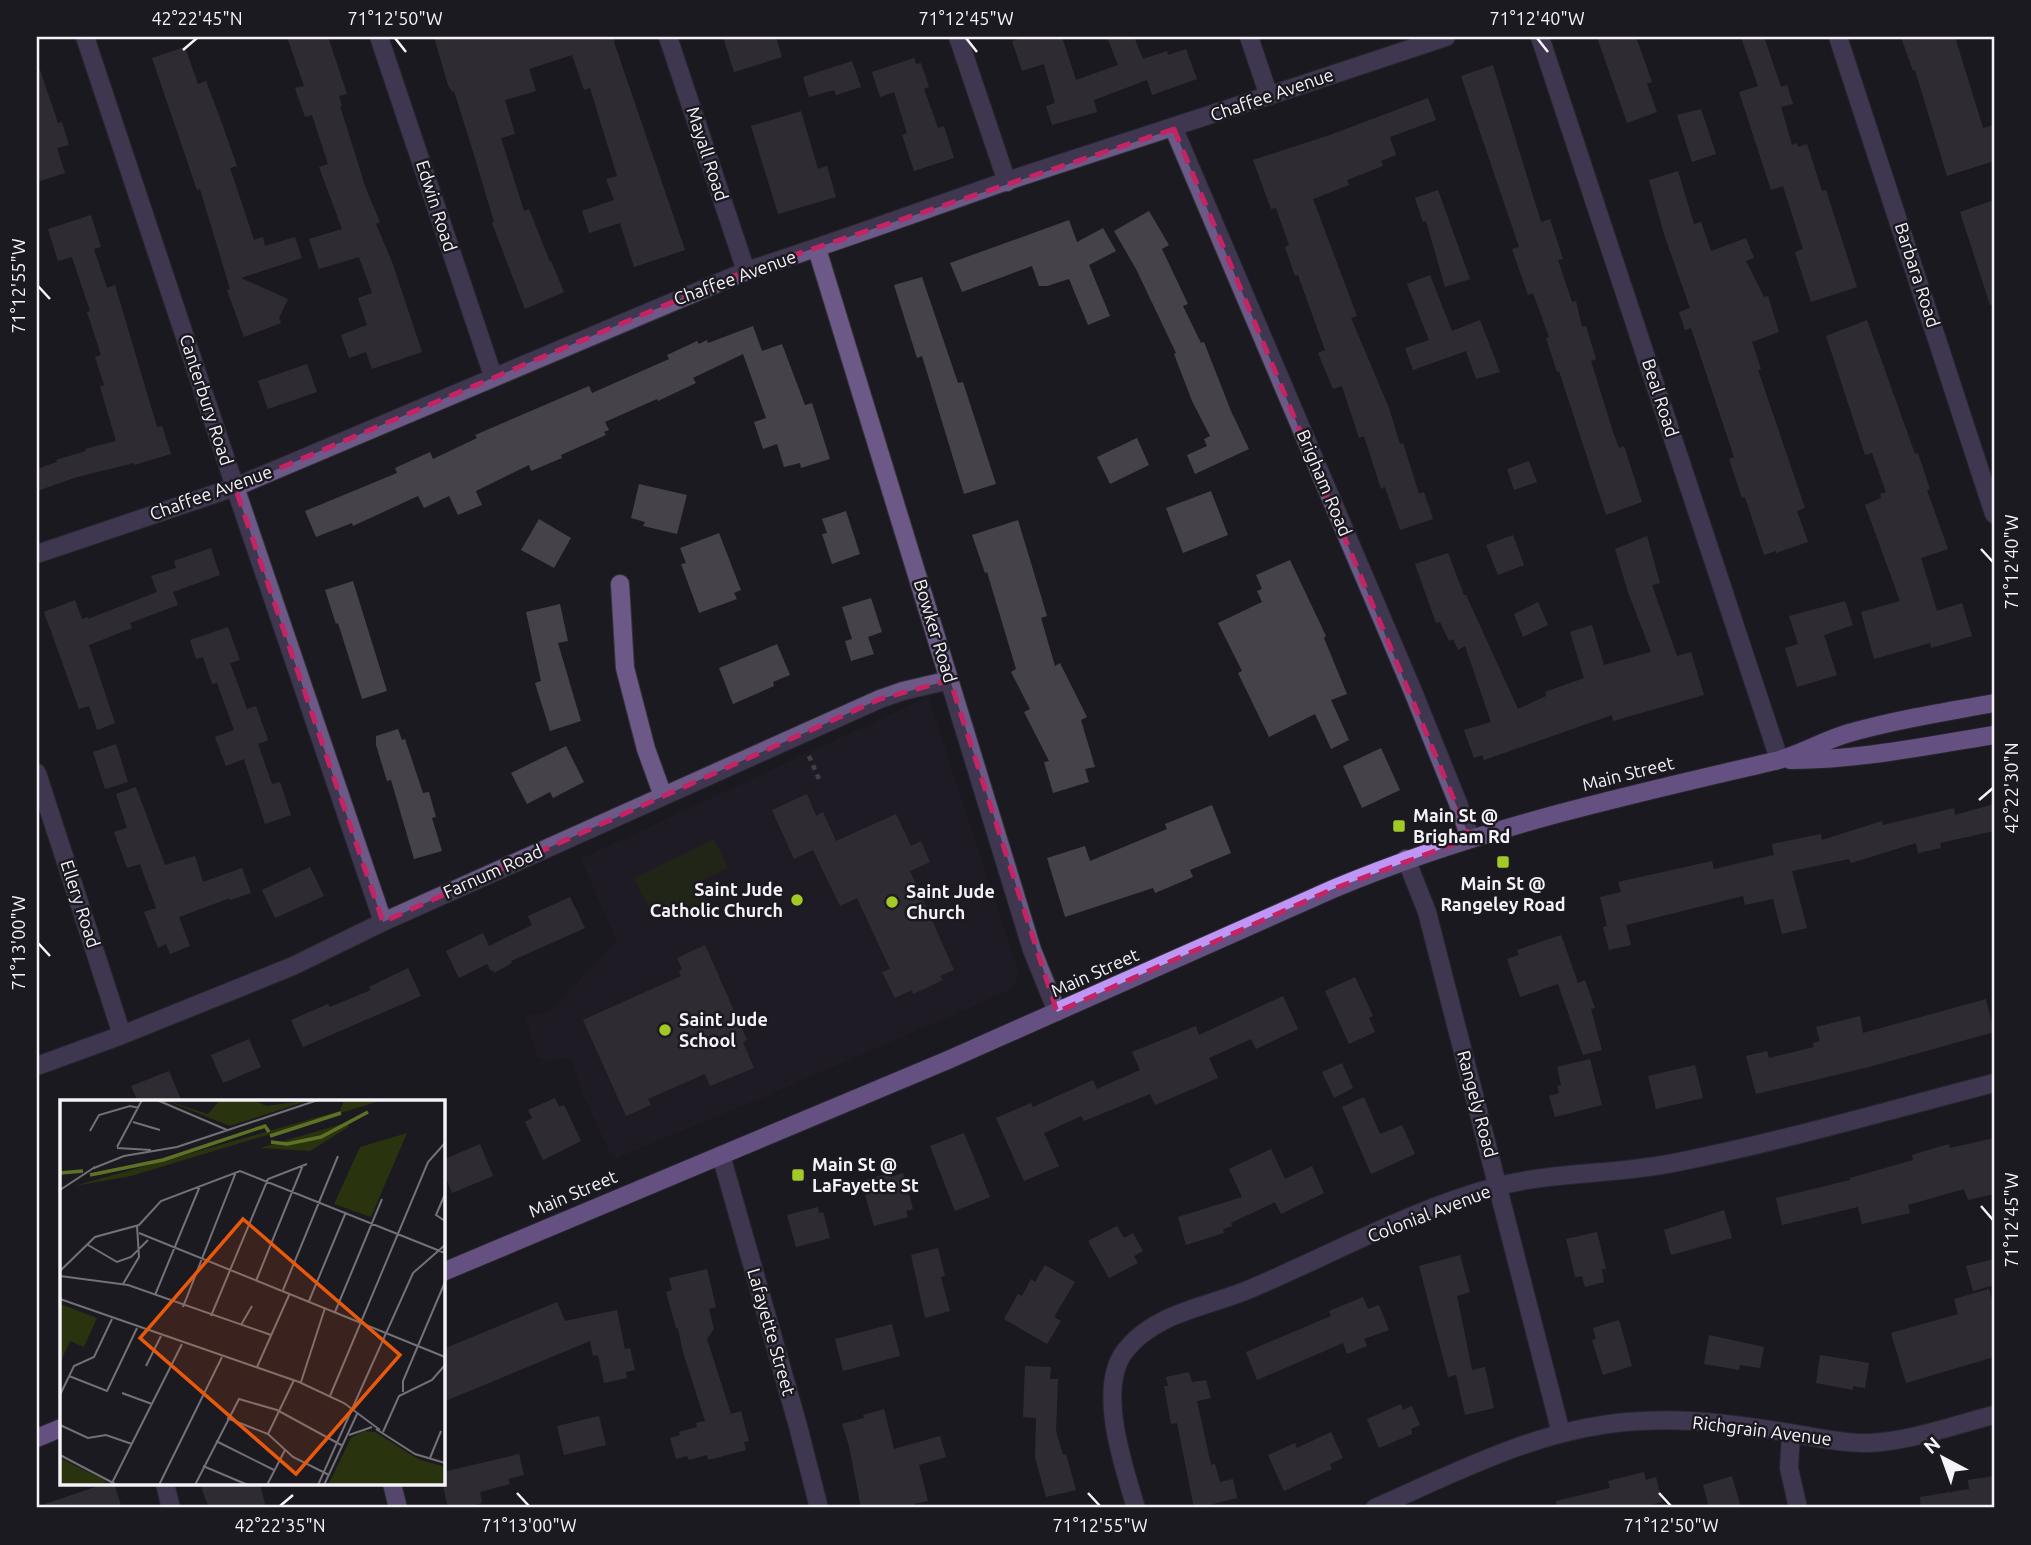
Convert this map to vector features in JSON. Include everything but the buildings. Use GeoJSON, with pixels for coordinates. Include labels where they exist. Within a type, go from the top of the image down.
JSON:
{"type":"FeatureCollection","features":[{"type":"Feature","properties":{"kind":"main road","name":"Main Street"},"geometry":{"type":"LineString","coordinates":[[444,1272],[1057,1012],[1406,859],[1559,813],[1779,760],[1823,741],[1868,728],[1994,703]]}},
{"type":"Feature","properties":{"kind":"main road","name":"Main Street"},"geometry":{"type":"LineString","coordinates":[[1779,760],[1825,759],[1896,751],[1994,735]]}},
{"type":"Feature","properties":{"kind":"main road"},"geometry":{"type":"LineString","coordinates":[[37,1438],[60,1428]]}},
{"type":"Feature","properties":{"kind":"street","name":"Canterbury Road"},"geometry":{"type":"LineString","coordinates":[[85,37],[383,922]]}},
{"type":"Feature","properties":{"kind":"street","name":"Edwin Road"},"geometry":{"type":"LineString","coordinates":[[379,37],[492,376]]}},
{"type":"Feature","properties":{"kind":"street","name":"Mayall Road"},"geometry":{"type":"LineString","coordinates":[[668,37],[746,271]]}},
{"type":"Feature","properties":{"kind":"street"},"geometry":{"type":"LineString","coordinates":[[958,37],[1006,182]]}},
{"type":"Feature","properties":{"kind":"street"},"geometry":{"type":"LineString","coordinates":[[1249,37],[1269,96]]}},
{"type":"Feature","properties":{"kind":"street","name":"Chaffee Avenue"},"geometry":{"type":"LineString","coordinates":[[37,554],[235,487],[435,403],[492,376],[746,271],[1447,37]]}},
{"type":"Feature","properties":{"kind":"street","name":"Beal Road"},"geometry":{"type":"LineString","coordinates":[[1540,37],[1779,760]]}},
{"type":"Feature","properties":{"kind":"street","name":"Barbara Road"},"geometry":{"type":"LineString","coordinates":[[1838,37],[1994,514]]}},
{"type":"Feature","properties":{"kind":"street","name":"Brigham Road"},"geometry":{"type":"LineString","coordinates":[[1174,128],[1412,689],[1470,838]]}},
{"type":"Feature","properties":{"kind":"street","name":"Bowker Road"},"geometry":{"type":"LineString","coordinates":[[817,249],[1032,950],[1057,1012]]}},
{"type":"Feature","properties":{"kind":"street"},"geometry":{"type":"LineString","coordinates":[[620,584],[625,668],[646,749],[663,796]]}},
{"type":"Feature","properties":{"kind":"street","name":"Farnum Road"},"geometry":{"type":"LineString","coordinates":[[37,1066],[122,1035],[293,965],[880,699],[950,680]]}},
{"type":"Feature","properties":{"kind":"street","name":"Ellery Road"},"geometry":{"type":"LineString","coordinates":[[37,773],[122,1035]]}},
{"type":"Feature","properties":{"kind":"street","name":"Rangely Road"},"geometry":{"type":"LineString","coordinates":[[1406,859],[1427,912],[1561,1433]]}},
{"type":"Feature","properties":{"kind":"street","name":"Colonial Avenue"},"geometry":{"type":"LineString","coordinates":[[1136,1508],[1114,1427],[1112,1384],[1124,1352],[1144,1333],[1171,1316],[1238,1294],[1422,1212],[1498,1186],[1684,1161],[1994,1083]]}},
{"type":"Feature","properties":{"kind":"street","name":"Lafayette Street"},"geometry":{"type":"LineString","coordinates":[[721,1156],[819,1508]]}},
{"type":"Feature","properties":{"kind":"street","name":"Richgrain Avenue"},"geometry":{"type":"LineString","coordinates":[[1375,1508],[1494,1455],[1561,1433],[1626,1422],[1718,1422],[1868,1443],[1918,1435],[1994,1415]]}},
{"type":"Feature","properties":{"kind":"street"},"geometry":{"type":"LineString","coordinates":[[1791,1433],[1789,1468],[1798,1508]]}},
{"type":"Feature","properties":{"kind":"street"},"geometry":{"type":"LineString","coordinates":[[166,1486],[171,1508]]}},
{"type":"Feature","properties":{"kind":"street"},"geometry":{"type":"LineString","coordinates":[[392,1486],[398,1508]]}},
{"type":"Feature","properties":{"kind":"path"},"geometry":{"type":"LineString","coordinates":[[809,756],[819,779]]}},
{"type":"Feature","properties":{"kind":"highlighted area"},"geometry":{"type":"Polygon","coordinates":[[[1174,129],[1470,838],[1333,889],[1057,1012],[950,680],[880,699],[383,922],[235,487],[746,271],[1174,129]]]}},
{"type":"Feature","properties":{"kind":"shaded area","name":"Saint Jude Catholic Church"},"geometry":{"type":"Polygon","coordinates":[[[928,697],[1018,972],[1015,983],[1007,991],[613,1159],[584,1096],[571,1058],[548,1061],[537,1057],[526,1016],[549,1012],[617,941],[581,859],[928,697]]]}},
{"type":"Feature","properties":{"kind":"green space"},"geometry":{"type":"Polygon","coordinates":[[[714,839],[728,868],[697,883],[708,906],[681,919],[673,904],[652,913],[634,878],[714,839]]]}},
{"type":"Feature","properties":{"kind":"place","name":"Main St @ Brigham Rd"},"geometry":{"type":"Point","coordinates":[1399,826]}},
{"type":"Feature","properties":{"kind":"place","name":"Main St @ Rangeley Road"},"geometry":{"type":"Point","coordinates":[1503,862]}},
{"type":"Feature","properties":{"kind":"place","name":"Saint Jude Catholic Church"},"geometry":{"type":"Point","coordinates":[797,900]}},
{"type":"Feature","properties":{"kind":"place","name":"Saint Jude Church"},"geometry":{"type":"Point","coordinates":[892,902]}},
{"type":"Feature","properties":{"kind":"place","name":"Saint Jude School"},"geometry":{"type":"Point","coordinates":[665,1030]}},
{"type":"Feature","properties":{"kind":"place","name":"Main St @ LaFayette St"},"geometry":{"type":"Point","coordinates":[798,1175]}}]}
